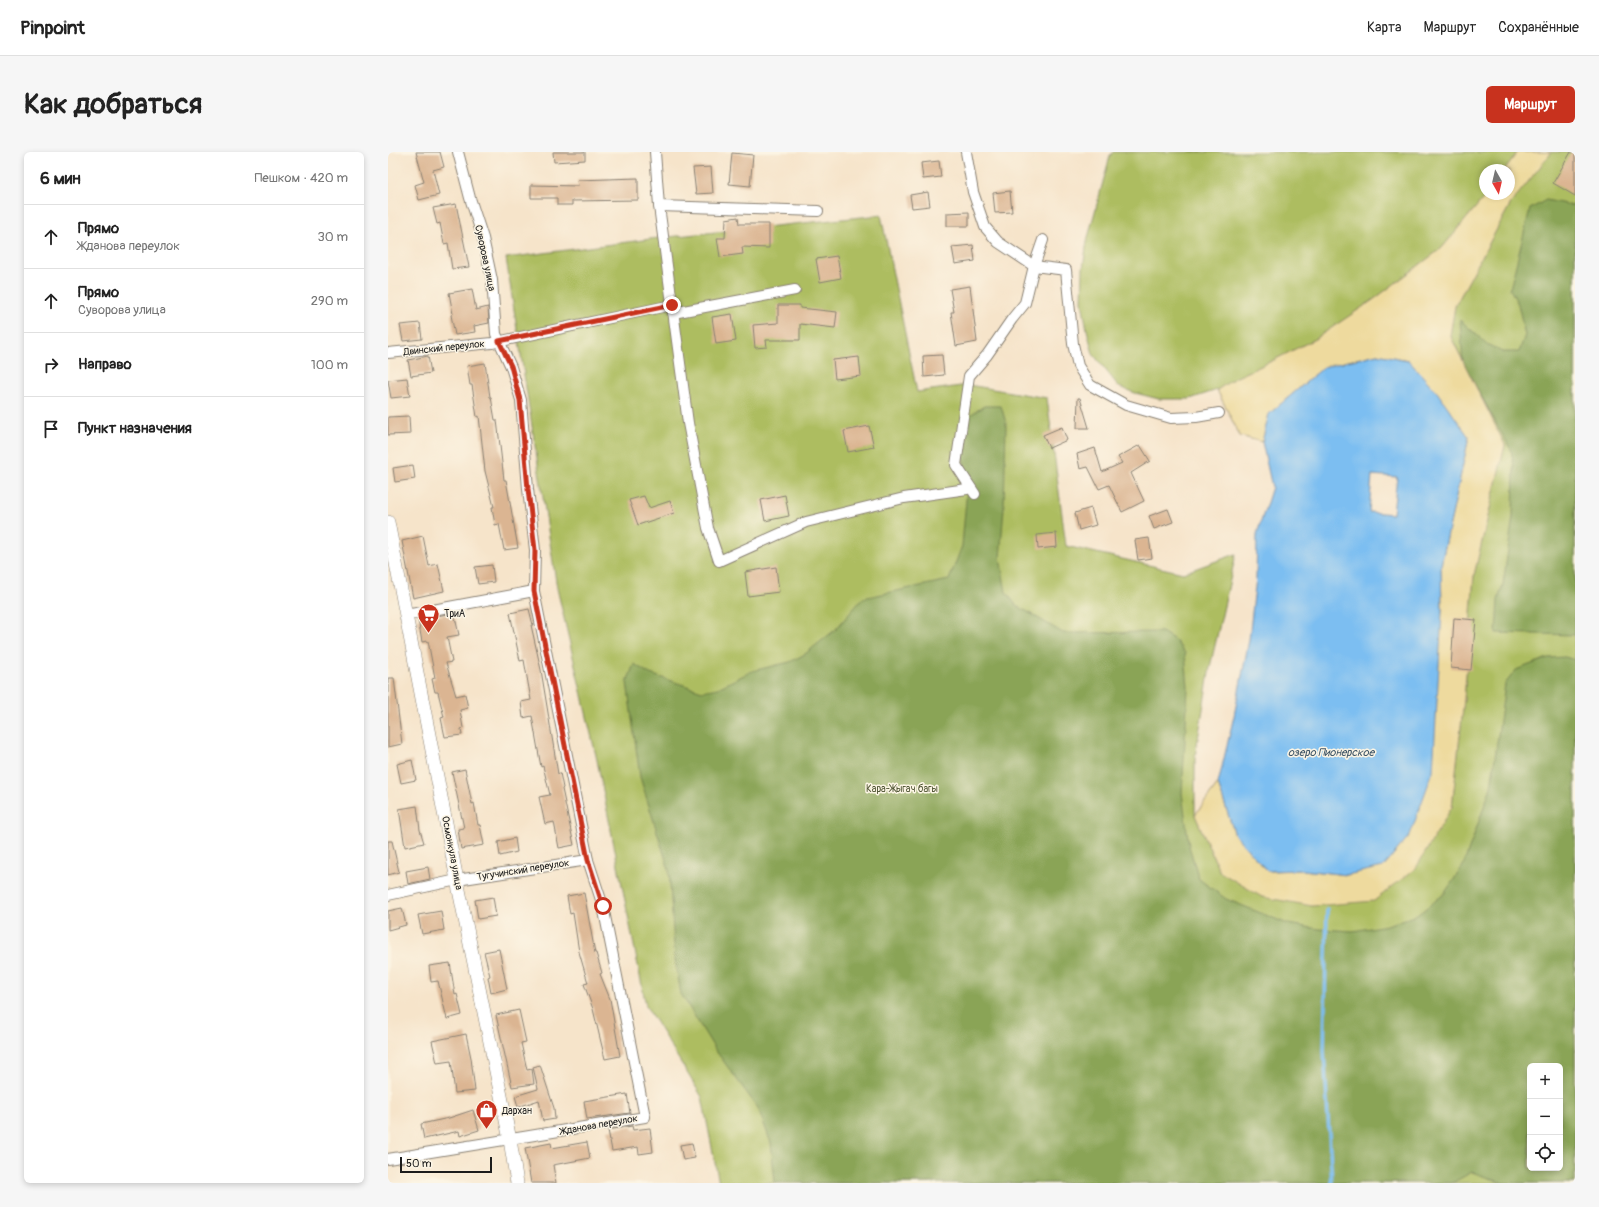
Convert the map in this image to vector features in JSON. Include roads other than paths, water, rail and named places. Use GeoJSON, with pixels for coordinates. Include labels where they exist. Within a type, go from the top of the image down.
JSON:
{"type":"FeatureCollection","features":[{"type":"Feature","properties":{"kind":"street","name":"Суворова улица"},"geometry":{"type":"LineString","coordinates":[[458,152],[470,198],[483,238],[492,280],[496,334],[511,366],[520,400],[535,550],[534,591],[588,860]]}},
{"type":"Feature","properties":{"kind":"street"},"geometry":{"type":"LineString","coordinates":[[655,152],[659,206],[688,424],[708,528],[719,561],[806,522],[904,498],[971,491],[956,465],[969,376],[1025,303],[1034,266],[1043,240]]}},
{"type":"Feature","properties":{"kind":"street"},"geometry":{"type":"LineString","coordinates":[[966,152],[973,192],[985,227],[998,242],[1034,266],[1066,270],[1073,344],[1078,366],[1090,385],[1126,405],[1171,418],[1196,417],[1219,412]]}},
{"type":"Feature","properties":{"kind":"street"},"geometry":{"type":"LineString","coordinates":[[659,206],[818,211]]}},
{"type":"Feature","properties":{"kind":"street","name":"Двинский переулок"},"geometry":{"type":"LineString","coordinates":[[388,353],[499,341],[673,309],[795,290]]}},
{"type":"Feature","properties":{"kind":"street","name":"Осмонкула улица"},"geometry":{"type":"LineString","coordinates":[[388,522],[457,880],[510,1140],[517,1183]]}},
{"type":"Feature","properties":{"kind":"street"},"geometry":{"type":"LineString","coordinates":[[406,615],[534,591]]}},
{"type":"Feature","properties":{"kind":"street","name":"Тугучинский переулок"},"geometry":{"type":"LineString","coordinates":[[388,894],[457,880],[588,860]]}},
{"type":"Feature","properties":{"kind":"street","name":"Жданова переулок"},"geometry":{"type":"LineString","coordinates":[[388,1159],[645,1117],[603,906],[588,860]]}},
{"type":"Feature","properties":{"kind":"water","name":"озеро Пионерское"},"geometry":{"type":"Polygon","coordinates":[[[1377,354],[1408,360],[1437,392],[1469,437],[1441,565],[1442,612],[1433,771],[1410,835],[1383,867],[1347,875],[1303,870],[1267,871],[1235,835],[1218,784],[1234,716],[1249,640],[1256,578],[1257,534],[1272,487],[1262,442],[1269,414],[1324,367],[1377,354]],[[1372,475],[1369,512],[1393,514],[1397,477],[1372,475]]]}},
{"type":"Feature","properties":{"kind":"waterway"},"geometry":{"type":"LineString","coordinates":[[1327,909],[1324,1051],[1332,1183]]}},
{"type":"Feature","properties":{"kind":"place","name":"ТриА"},"geometry":{"type":"Point","coordinates":[429,634]}},
{"type":"Feature","properties":{"kind":"place","name":"Дархан"},"geometry":{"type":"Point","coordinates":[486,1130]}},
{"type":"Feature","properties":{"kind":"park label","name":"Кара-Жыгач багы"},"geometry":{"type":"Point","coordinates":[902,789]}}]}
